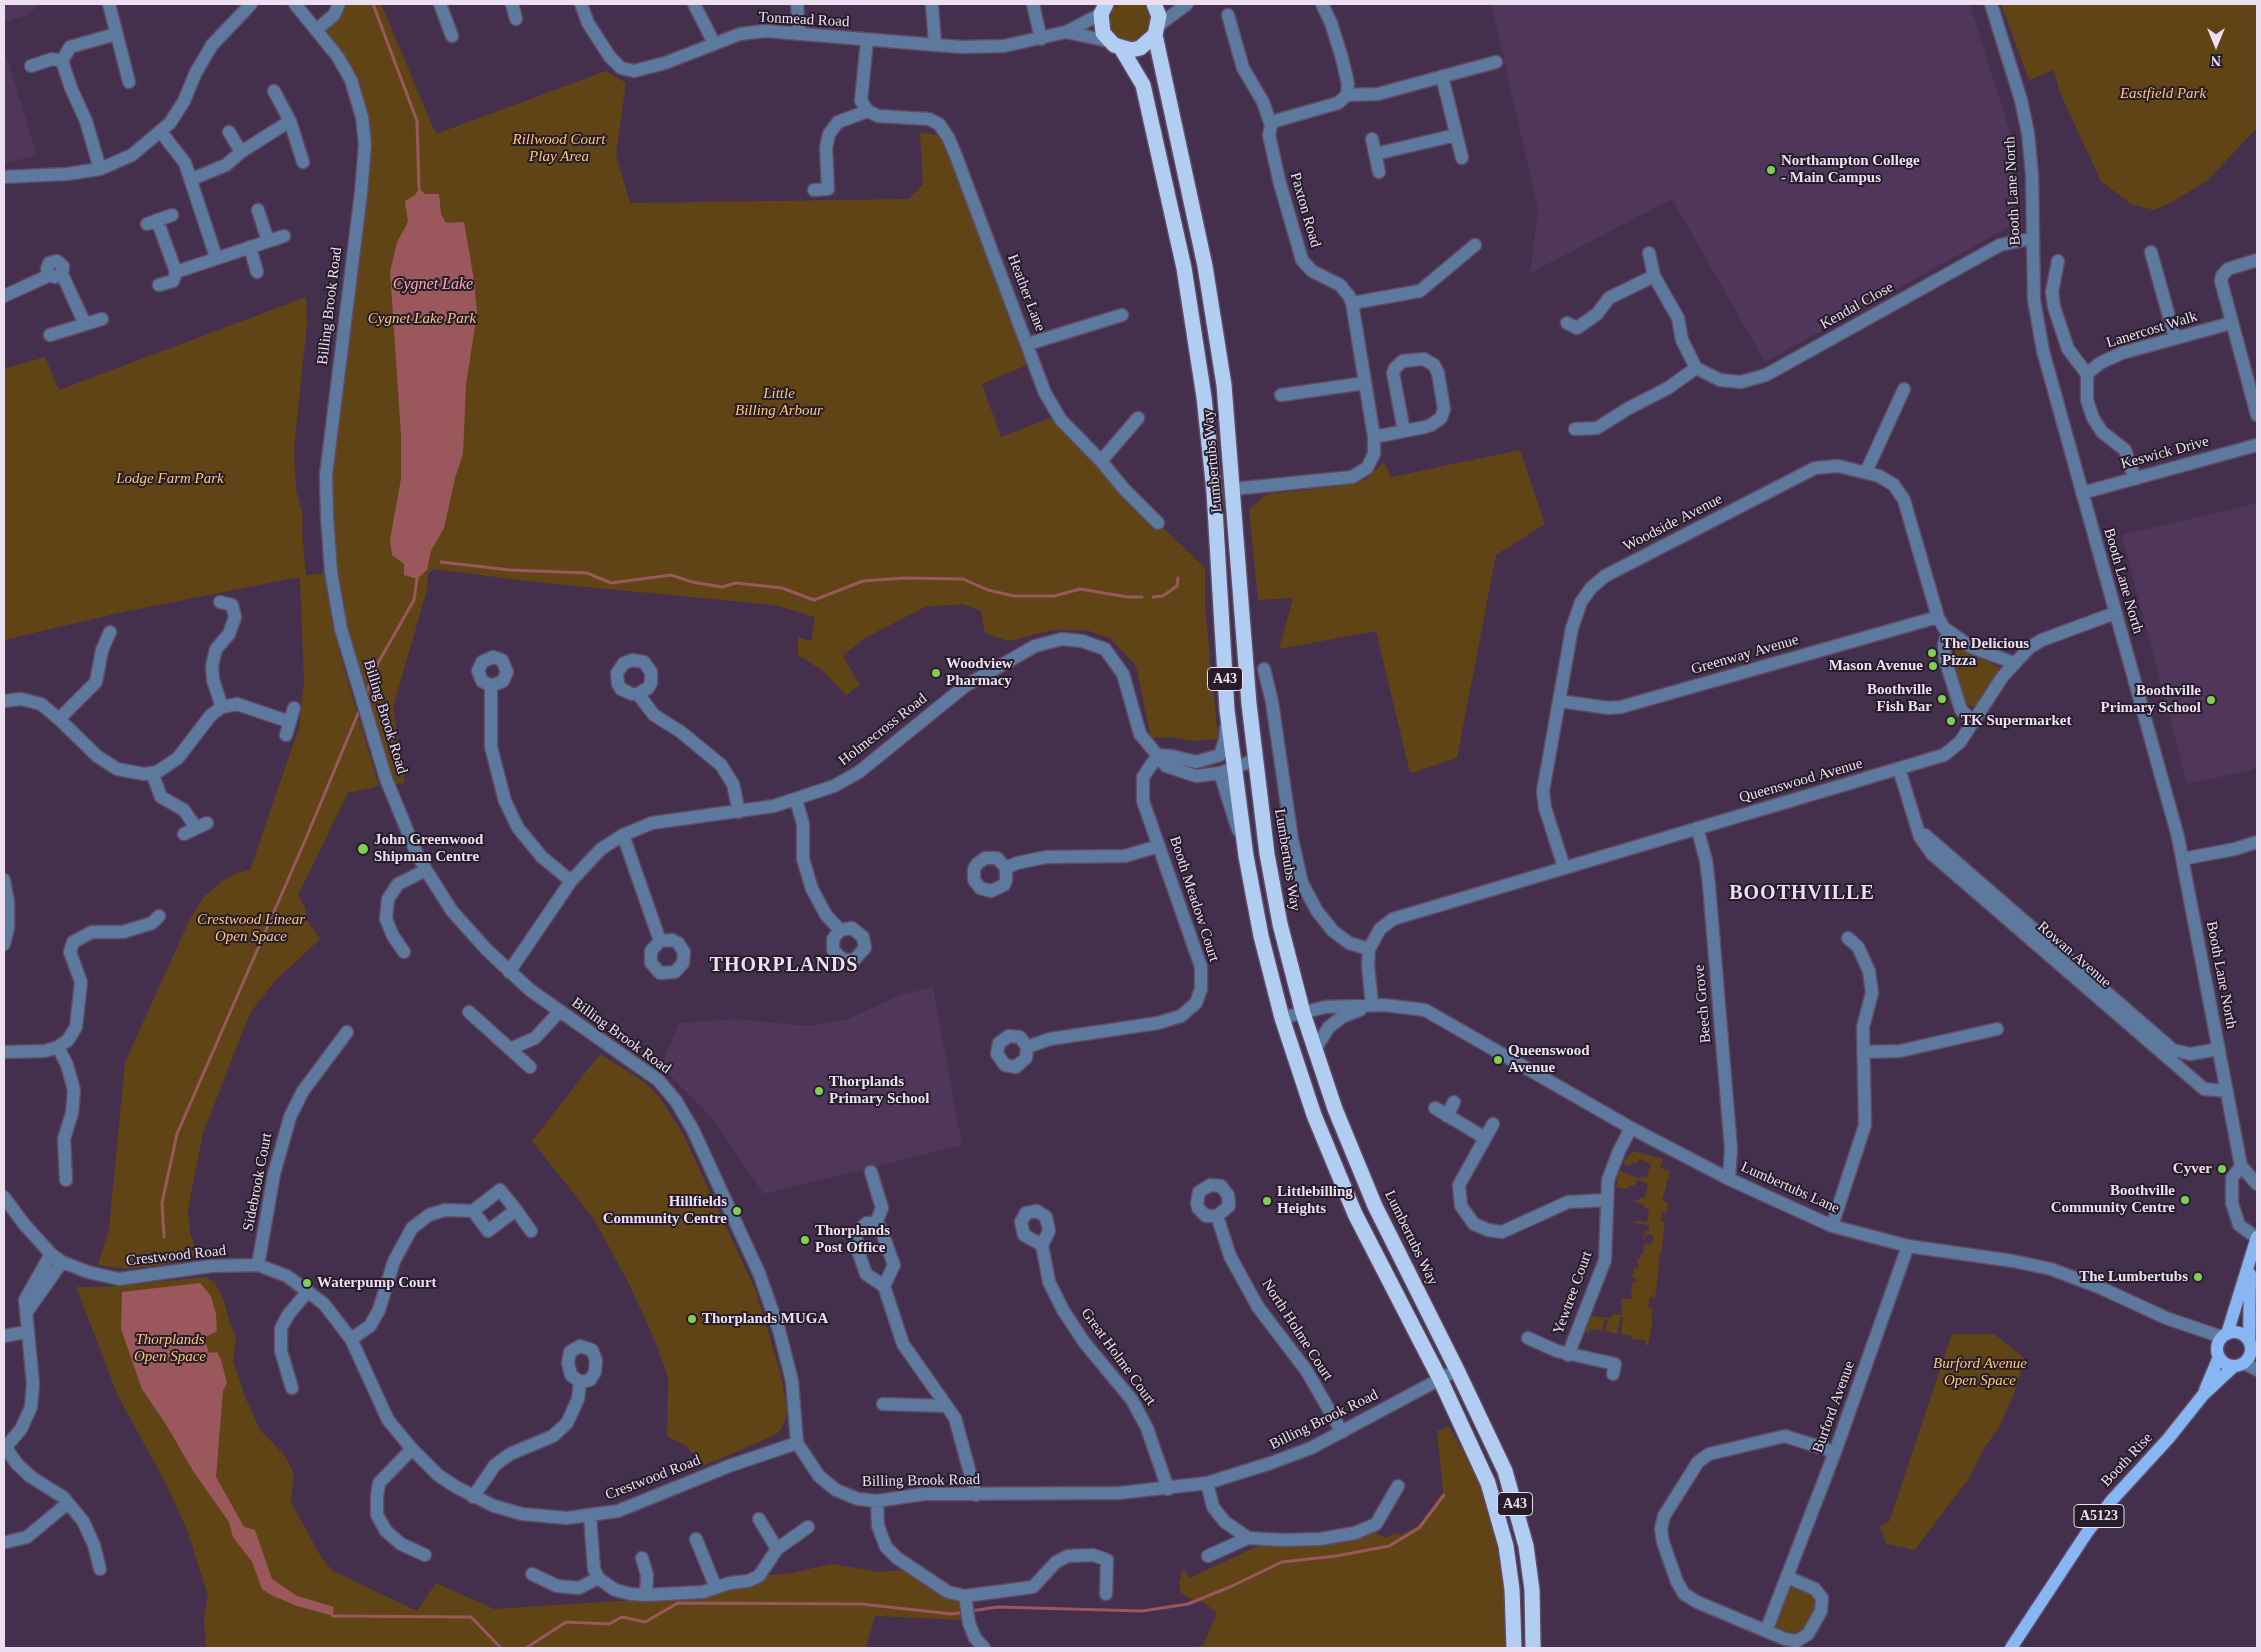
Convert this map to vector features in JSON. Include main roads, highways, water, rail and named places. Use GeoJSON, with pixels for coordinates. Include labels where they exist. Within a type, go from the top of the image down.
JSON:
{"type":"FeatureCollection","features":[{"type":"Feature","properties":{"kind":"highway","name":"A43"},"geometry":{"type":"LineString","coordinates":[[1154,4],[1159,16],[1157,30]]}},
{"type":"Feature","properties":{"kind":"highway","name":"A43"},"geometry":{"type":"LineString","coordinates":[[1104,7],[1103,33],[1115,44]]}},
{"type":"Feature","properties":{"kind":"highway"},"geometry":{"type":"LineString","coordinates":[[1115,44],[1140,48],[1157,30]]}},
{"type":"Feature","properties":{"kind":"highway","name":"Lumbertubs Way"},"geometry":{"type":"LineString","coordinates":[[1157,30],[1205,266],[1224,385],[1255,760],[1267,854],[1280,924],[1314,1051],[1335,1109],[1375,1206],[1458,1370],[1505,1471],[1526,1546],[1532,1590],[1533,1648]]}},
{"type":"Feature","properties":{"kind":"highway","name":"Lumbertubs Way"},"geometry":{"type":"LineString","coordinates":[[1115,44],[1143,85],[1184,268],[1204,398],[1214,492],[1227,710],[1227,770],[1261,936],[1282,1018],[1314,1115],[1355,1214],[1440,1378],[1488,1483],[1506,1546],[1512,1589],[1514,1648]]}},
{"type":"Feature","properties":{"kind":"main road"},"geometry":{"type":"LineString","coordinates":[[2250,1261],[2250,1314],[2254,1343],[2250,1356],[2239,1365],[2225,1364],[2219,1357],[2217,1346],[2224,1335],[2257,1237]]}},
{"type":"Feature","properties":{"kind":"main road"},"geometry":{"type":"LineString","coordinates":[[2224,1335],[2237,1332],[2254,1343]]}},
{"type":"Feature","properties":{"kind":"main road","name":"Booth Rise"},"geometry":{"type":"LineString","coordinates":[[2203,1395],[2219,1357]]}},
{"type":"Feature","properties":{"kind":"main road","name":"Booth Rise"},"geometry":{"type":"LineString","coordinates":[[2011,1648],[2101,1514],[2168,1439],[2203,1395],[2239,1365]]}},
{"type":"Feature","properties":{"kind":"water","name":"Cygnet Lake"},"geometry":{"type":"Polygon","coordinates":[[[419,188],[425,194],[439,194],[441,214],[446,223],[464,222],[474,280],[477,313],[466,385],[463,454],[455,478],[444,528],[431,551],[427,570],[417,579],[404,575],[404,564],[392,555],[390,539],[401,479],[401,434],[390,272],[397,242],[408,222],[405,201],[415,195],[419,188]]]}},
{"type":"Feature","properties":{"kind":"water"},"geometry":{"type":"Polygon","coordinates":[[[200,1283],[211,1296],[216,1314],[217,1331],[204,1338],[209,1353],[217,1352],[227,1383],[223,1391],[216,1477],[244,1527],[255,1530],[272,1579],[297,1596],[334,1607],[333,1616],[297,1606],[262,1589],[252,1562],[233,1537],[229,1522],[193,1471],[167,1426],[142,1389],[121,1329],[122,1292],[200,1283]]]}},
{"type":"Feature","properties":{"kind":"waterway"},"geometry":{"type":"LineString","coordinates":[[373,4],[417,121],[419,188]]}},
{"type":"Feature","properties":{"kind":"waterway"},"geometry":{"type":"LineString","coordinates":[[441,562],[510,570],[587,573],[611,583],[671,575],[692,582],[722,587],[736,583],[782,588],[814,600],[863,581],[904,578],[963,579],[988,590],[1014,596],[1054,596],[1080,589],[1128,597],[1142,597]]}},
{"type":"Feature","properties":{"kind":"waterway"},"geometry":{"type":"LineString","coordinates":[[1153,597],[1163,596],[1177,586],[1178,578]]}},
{"type":"Feature","properties":{"kind":"waterway"},"geometry":{"type":"LineString","coordinates":[[365,696],[378,663],[414,600],[417,579]]}},
{"type":"Feature","properties":{"kind":"waterway"},"geometry":{"type":"LineString","coordinates":[[164,1237],[162,1203],[177,1134],[304,843],[360,709]]}},
{"type":"Feature","properties":{"kind":"waterway"},"geometry":{"type":"LineString","coordinates":[[971,1611],[997,1607],[1142,1611],[1188,1604],[1232,1586],[1282,1562],[1336,1556],[1389,1546],[1419,1528],[1444,1495]]}},
{"type":"Feature","properties":{"kind":"waterway"},"geometry":{"type":"LineString","coordinates":[[526,1648],[566,1622],[609,1624],[622,1617],[645,1622],[678,1603],[861,1604],[952,1614],[965,1612]]}},
{"type":"Feature","properties":{"kind":"waterway"},"geometry":{"type":"LineString","coordinates":[[333,1616],[471,1617],[501,1648]]}},
{"type":"Feature","properties":{"kind":"place","name":"Northampton College - Main Campus"},"geometry":{"type":"Point","coordinates":[1771,170]}},
{"type":"Feature","properties":{"kind":"place","name":"The Delicious Pizza"},"geometry":{"type":"Point","coordinates":[1932,653]}},
{"type":"Feature","properties":{"kind":"place","name":"Mason Avenue"},"geometry":{"type":"Point","coordinates":[1933,666]}},
{"type":"Feature","properties":{"kind":"place","name":"Woodview Pharmacy"},"geometry":{"type":"Point","coordinates":[936,673]}},
{"type":"Feature","properties":{"kind":"place","name":"Boothville Fish Bar"},"geometry":{"type":"Point","coordinates":[1942,699]}},
{"type":"Feature","properties":{"kind":"place","name":"Boothville Primary School"},"geometry":{"type":"Point","coordinates":[2211,700]}},
{"type":"Feature","properties":{"kind":"place","name":"TK Supermarket"},"geometry":{"type":"Point","coordinates":[1951,721]}},
{"type":"Feature","properties":{"kind":"place","name":"John Greenwood Shipman Centre"},"geometry":{"type":"Point","coordinates":[363,849]}},
{"type":"Feature","properties":{"kind":"place","name":"Queenswood Avenue"},"geometry":{"type":"Point","coordinates":[1498,1060]}},
{"type":"Feature","properties":{"kind":"place","name":"Thorplands Primary School"},"geometry":{"type":"Point","coordinates":[819,1091]}},
{"type":"Feature","properties":{"kind":"place","name":"Cyver"},"geometry":{"type":"Point","coordinates":[2222,1169]}},
{"type":"Feature","properties":{"kind":"place","name":"Boothville Community Centre"},"geometry":{"type":"Point","coordinates":[2185,1200]}},
{"type":"Feature","properties":{"kind":"place","name":"Littlebilling Heights"},"geometry":{"type":"Point","coordinates":[1267,1201]}},
{"type":"Feature","properties":{"kind":"place","name":"Hillfields Community Centre"},"geometry":{"type":"Point","coordinates":[737,1211]}},
{"type":"Feature","properties":{"kind":"place","name":"Thorplands Post Office"},"geometry":{"type":"Point","coordinates":[805,1240]}},
{"type":"Feature","properties":{"kind":"place","name":"The Lumbertubs"},"geometry":{"type":"Point","coordinates":[2198,1277]}},
{"type":"Feature","properties":{"kind":"place","name":"Waterpump Court"},"geometry":{"type":"Point","coordinates":[307,1283]}},
{"type":"Feature","properties":{"kind":"place","name":"Thorplands MUGA"},"geometry":{"type":"Point","coordinates":[692,1319]}},
{"type":"Feature","properties":{"kind":"district","name":"BOOTHVILLE"},"geometry":{"type":"Point","coordinates":[1802,894]}},
{"type":"Feature","properties":{"kind":"district","name":"THORPLANDS"},"geometry":{"type":"Point","coordinates":[784,966]}},
{"type":"Feature","properties":{"kind":"park label","name":"Eastfield Park"},"geometry":{"type":"Point","coordinates":[2163,94]}},
{"type":"Feature","properties":{"kind":"park label","name":"Rillwood Court Play Area"},"geometry":{"type":"Point","coordinates":[559,148]}},
{"type":"Feature","properties":{"kind":"park label","name":"Cygnet Lake Park"},"geometry":{"type":"Point","coordinates":[422,319]}},
{"type":"Feature","properties":{"kind":"park label","name":"Little Billing Arbour"},"geometry":{"type":"Point","coordinates":[779,402]}},
{"type":"Feature","properties":{"kind":"park label","name":"Lodge Farm Park"},"geometry":{"type":"Point","coordinates":[170,479]}},
{"type":"Feature","properties":{"kind":"park label","name":"Crestwood Linear Open Space"},"geometry":{"type":"Point","coordinates":[251,928]}},
{"type":"Feature","properties":{"kind":"park label","name":"Thorplands Open Space"},"geometry":{"type":"Point","coordinates":[170,1348]}},
{"type":"Feature","properties":{"kind":"park label","name":"Burford Avenue Open Space"},"geometry":{"type":"Point","coordinates":[1980,1372]}}]}
